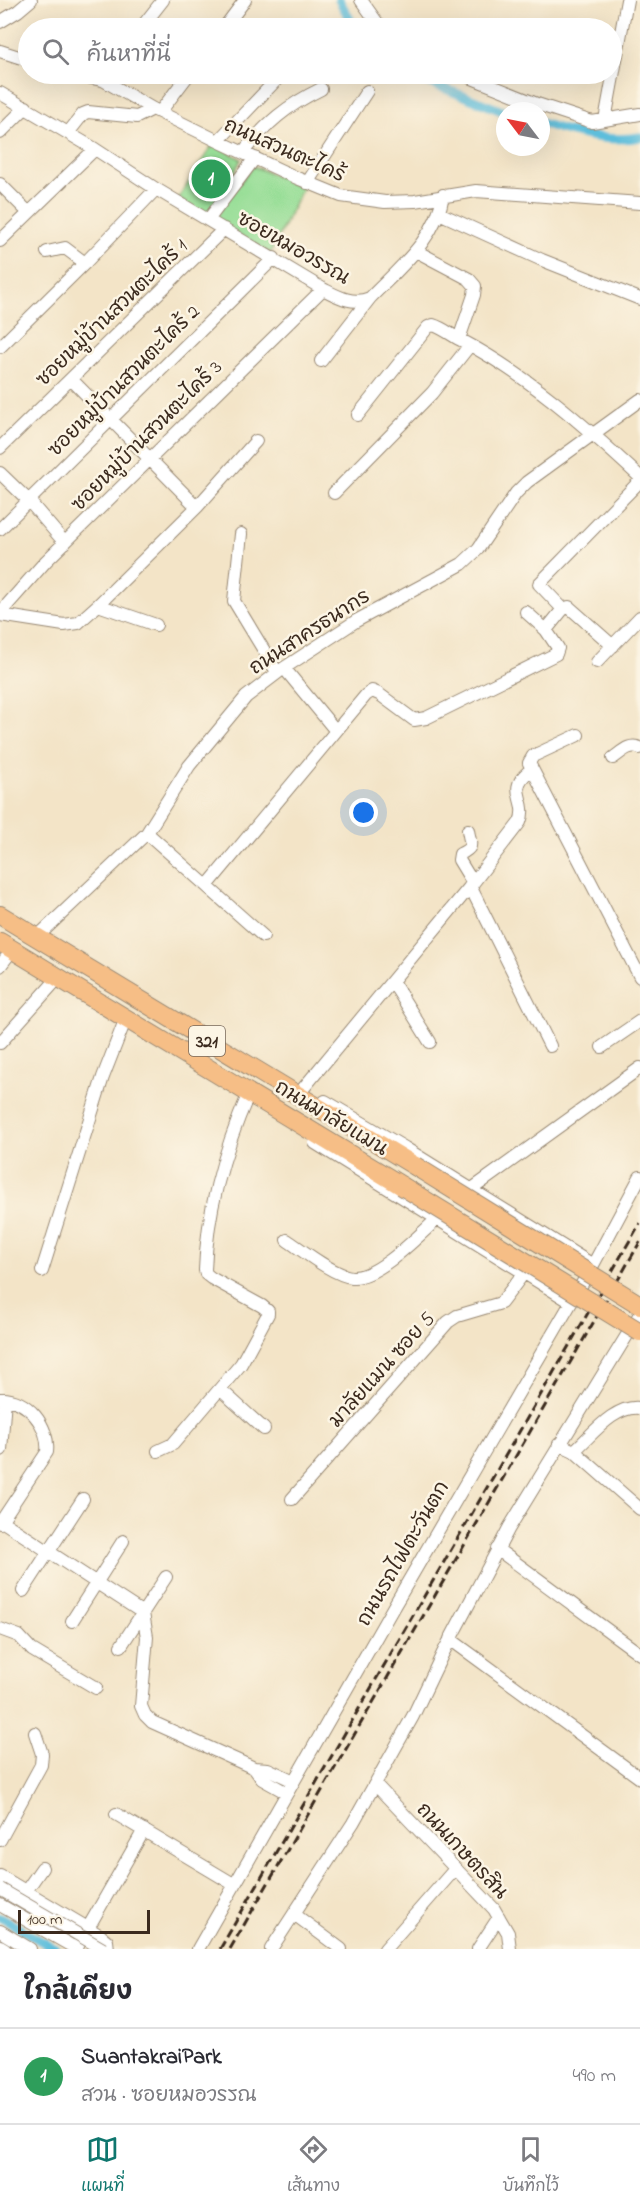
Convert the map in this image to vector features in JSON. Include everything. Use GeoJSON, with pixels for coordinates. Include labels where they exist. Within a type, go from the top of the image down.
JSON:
{"type":"FeatureCollection","features":[{"type":"Feature","properties":{"kind":"highway","name":"ถนนมาลัยแมน"},"geometry":{"type":"LineString","coordinates":[[0,915],[300,1092],[640,1305]]}},
{"type":"Feature","properties":{"kind":"highway","name":"ถนนมาลัยแมน"},"geometry":{"type":"LineString","coordinates":[[6,946],[402,1186],[636,1334]]}},
{"type":"Feature","properties":{"kind":"street"},"geometry":{"type":"LineString","coordinates":[[0,22],[31,0]]}},
{"type":"Feature","properties":{"kind":"street"},"geometry":{"type":"LineString","coordinates":[[232,18],[245,0]]}},
{"type":"Feature","properties":{"kind":"street"},"geometry":{"type":"LineString","coordinates":[[362,0],[374,18]]}},
{"type":"Feature","properties":{"kind":"street"},"geometry":{"type":"LineString","coordinates":[[622,27],[627,0]]}},
{"type":"Feature","properties":{"kind":"street"},"geometry":{"type":"LineString","coordinates":[[148,18],[160,1]]}},
{"type":"Feature","properties":{"kind":"street"},"geometry":{"type":"LineString","coordinates":[[0,51],[18,57]]}},
{"type":"Feature","properties":{"kind":"street","name":"ถนนสวนตะไคร้"},"geometry":{"type":"LineString","coordinates":[[116,84],[157,110],[218,141],[307,183],[341,196],[367,201],[415,201],[476,190],[640,203]]}},
{"type":"Feature","properties":{"kind":"street"},"geometry":{"type":"LineString","coordinates":[[68,132],[83,114],[88,112],[137,117],[157,110],[180,84]]}},
{"type":"Feature","properties":{"kind":"street"},"geometry":{"type":"LineString","coordinates":[[218,141],[272,84]]}},
{"type":"Feature","properties":{"kind":"street"},"geometry":{"type":"LineString","coordinates":[[488,84],[577,119],[592,122],[640,114]]}},
{"type":"Feature","properties":{"kind":"street"},"geometry":{"type":"LineString","coordinates":[[605,120],[612,84]]}},
{"type":"Feature","properties":{"kind":"street"},"geometry":{"type":"LineString","coordinates":[[208,220],[273,118],[301,98],[321,89]]}},
{"type":"Feature","properties":{"kind":"street"},"geometry":{"type":"LineString","coordinates":[[307,183],[367,92]]}},
{"type":"Feature","properties":{"kind":"street","name":"ซอยหมอวรรณ"},"geometry":{"type":"LineString","coordinates":[[0,93],[68,132],[156,189],[323,289],[352,301],[360,302],[370,298],[416,251],[439,213],[443,195]]}},
{"type":"Feature","properties":{"kind":"street"},"geometry":{"type":"LineString","coordinates":[[0,133],[26,107]]}},
{"type":"Feature","properties":{"kind":"street"},"geometry":{"type":"LineString","coordinates":[[0,241],[95,149]]}},
{"type":"Feature","properties":{"kind":"street"},"geometry":{"type":"LineString","coordinates":[[0,184],[29,213]]}},
{"type":"Feature","properties":{"kind":"street"},"geometry":{"type":"LineString","coordinates":[[0,347],[85,264],[156,189]]}},
{"type":"Feature","properties":{"kind":"street"},"geometry":{"type":"LineString","coordinates":[[439,213],[542,260],[640,299]]}},
{"type":"Feature","properties":{"kind":"street","name":"ซอยหมู่บ้านสวนตะไคร้ 1"},"geometry":{"type":"LineString","coordinates":[[0,448],[224,229]]}},
{"type":"Feature","properties":{"kind":"street"},"geometry":{"type":"LineString","coordinates":[[47,252],[65,248],[85,264]]}},
{"type":"Feature","properties":{"kind":"street"},"geometry":{"type":"LineString","coordinates":[[334,493],[432,393],[465,342],[475,286],[469,279],[416,251]]}},
{"type":"Feature","properties":{"kind":"street","name":"ซอยหมู่บ้านสวนตะไคร้ 2"},"geometry":{"type":"LineString","coordinates":[[0,530],[274,258]]}},
{"type":"Feature","properties":{"kind":"street","name":"ซอยหมู่บ้านสวนตะไคร้ 3"},"geometry":{"type":"LineString","coordinates":[[0,614],[65,543],[323,289]]}},
{"type":"Feature","properties":{"kind":"street"},"geometry":{"type":"LineString","coordinates":[[321,361],[370,298]]}},
{"type":"Feature","properties":{"kind":"street"},"geometry":{"type":"LineString","coordinates":[[358,415],[428,327],[433,325],[525,378],[593,434],[640,479],[539,582],[541,587],[563,609]]}},
{"type":"Feature","properties":{"kind":"street"},"geometry":{"type":"LineString","coordinates":[[71,378],[197,507]]}},
{"type":"Feature","properties":{"kind":"street","name":"ถนนสาครธนากร"},"geometry":{"type":"LineString","coordinates":[[37,937],[147,833],[189,766],[246,697],[281,670],[356,621],[462,564],[478,549],[516,493],[527,482],[640,400]]}},
{"type":"Feature","properties":{"kind":"street"},"geometry":{"type":"LineString","coordinates":[[0,614],[72,625],[78,623],[197,507],[256,441]]}},
{"type":"Feature","properties":{"kind":"street"},"geometry":{"type":"LineString","coordinates":[[0,473],[29,501],[65,543]]}},
{"type":"Feature","properties":{"kind":"street"},"geometry":{"type":"LineString","coordinates":[[241,534],[234,601],[281,670],[336,731]]}},
{"type":"Feature","properties":{"kind":"street"},"geometry":{"type":"LineString","coordinates":[[98,605],[156,625]]}},
{"type":"Feature","properties":{"kind":"street"},"geometry":{"type":"LineString","coordinates":[[546,630],[563,609],[569,607],[613,646]]}},
{"type":"Feature","properties":{"kind":"street"},"geometry":{"type":"LineString","coordinates":[[207,886],[372,691],[414,720],[426,718],[556,654],[558,648],[546,630],[526,612]]}},
{"type":"Feature","properties":{"kind":"street"},"geometry":{"type":"LineString","coordinates":[[597,662],[640,617]]}},
{"type":"Feature","properties":{"kind":"street"},"geometry":{"type":"LineString","coordinates":[[578,735],[533,756],[530,763],[640,977]]}},
{"type":"Feature","properties":{"kind":"street"},"geometry":{"type":"LineString","coordinates":[[613,758],[627,747],[640,748]]}},
{"type":"Feature","properties":{"kind":"street"},"geometry":{"type":"LineString","coordinates":[[528,772],[518,783],[517,788],[523,807],[520,822],[472,884],[300,1092],[472,1189],[593,1265]]}},
{"type":"Feature","properties":{"kind":"street"},"geometry":{"type":"LineString","coordinates":[[468,830],[471,846],[468,851],[460,854],[459,860],[550,1046]]}},
{"type":"Feature","properties":{"kind":"street"},"geometry":{"type":"LineString","coordinates":[[147,833],[263,936]]}},
{"type":"Feature","properties":{"kind":"street"},"geometry":{"type":"LineString","coordinates":[[0,966],[6,946]]}},
{"type":"Feature","properties":{"kind":"street"},"geometry":{"type":"LineString","coordinates":[[0,1043],[59,977]]}},
{"type":"Feature","properties":{"kind":"street"},"geometry":{"type":"LineString","coordinates":[[392,981],[430,1042]]}},
{"type":"Feature","properties":{"kind":"street"},"geometry":{"type":"LineString","coordinates":[[42,1270],[103,1077],[126,1018]]}},
{"type":"Feature","properties":{"kind":"street"},"geometry":{"type":"LineString","coordinates":[[602,1047],[640,1021]]}},
{"type":"Feature","properties":{"kind":"street"},"geometry":{"type":"LineString","coordinates":[[472,1189],[640,1068]]}},
{"type":"Feature","properties":{"kind":"street"},"geometry":{"type":"LineString","coordinates":[[158,1451],[173,1444],[245,1359],[268,1314],[262,1306],[211,1278],[205,1270],[215,1199],[230,1141],[252,1095],[262,1107],[292,1128],[436,1220],[571,1302]]}},
{"type":"Feature","properties":{"kind":"street","name":"ถนนรถไฟตะวันตก"},"geometry":{"type":"LineString","coordinates":[[198,1949],[593,1265],[640,1177]]}},
{"type":"Feature","properties":{"kind":"street"},"geometry":{"type":"LineString","coordinates":[[287,1240],[321,1263],[352,1278],[365,1275],[380,1267],[436,1220]]}},
{"type":"Feature","properties":{"kind":"street","name":"มาลัยแมน ซอย 5"},"geometry":{"type":"LineString","coordinates":[[292,1499],[448,1322],[457,1316],[501,1303],[527,1276],[543,1250],[557,1242]]}},
{"type":"Feature","properties":{"kind":"street"},"geometry":{"type":"LineString","coordinates":[[272,1949],[353,1823],[413,1716],[497,1549],[560,1444],[636,1334],[640,1314]]}},
{"type":"Feature","properties":{"kind":"street"},"geometry":{"type":"LineString","coordinates":[[220,1389],[264,1429]]}},
{"type":"Feature","properties":{"kind":"street"},"geometry":{"type":"LineString","coordinates":[[1,1450],[3,1399],[19,1402],[31,1410],[44,1429],[49,1439],[48,1452],[0,1521],[97,1581],[143,1613],[147,1637],[140,1694],[145,1716],[152,1722],[254,1768],[268,1769],[294,1781]]}},
{"type":"Feature","properties":{"kind":"street"},"geometry":{"type":"LineString","coordinates":[[574,1451],[612,1418],[631,1407],[640,1408]]}},
{"type":"Feature","properties":{"kind":"street"},"geometry":{"type":"LineString","coordinates":[[560,1444],[574,1451],[640,1509]]}},
{"type":"Feature","properties":{"kind":"street"},"geometry":{"type":"LineString","coordinates":[[22,1592],[83,1499]]}},
{"type":"Feature","properties":{"kind":"street"},"geometry":{"type":"LineString","coordinates":[[72,1621],[123,1541]]}},
{"type":"Feature","properties":{"kind":"street"},"geometry":{"type":"LineString","coordinates":[[497,1549],[640,1653]]}},
{"type":"Feature","properties":{"kind":"street"},"geometry":{"type":"LineString","coordinates":[[121,1646],[166,1577]]}},
{"type":"Feature","properties":{"kind":"street"},"geometry":{"type":"LineString","coordinates":[[0,1629],[20,1636],[32,1650],[96,1688]]}},
{"type":"Feature","properties":{"kind":"street"},"geometry":{"type":"LineString","coordinates":[[450,1639],[640,1778]]}},
{"type":"Feature","properties":{"kind":"street"},"geometry":{"type":"LineString","coordinates":[[0,1840],[41,1765],[42,1754],[35,1733]]}},
{"type":"Feature","properties":{"kind":"street"},"geometry":{"type":"LineString","coordinates":[[254,1768],[262,1779],[287,1794]]}},
{"type":"Feature","properties":{"kind":"street","name":"ถนนเกษตรสิน"},"geometry":{"type":"LineString","coordinates":[[375,1784],[494,1909],[508,1933],[510,1949]]}},
{"type":"Feature","properties":{"kind":"street"},"geometry":{"type":"LineString","coordinates":[[116,1814],[235,1885]]}},
{"type":"Feature","properties":{"kind":"street"},"geometry":{"type":"LineString","coordinates":[[0,1905],[76,1949],[144,1830]]}},
{"type":"Feature","properties":{"kind":"street"},"geometry":{"type":"LineString","coordinates":[[26,1891],[42,1868]]}},
{"type":"Feature","properties":{"kind":"street"},"geometry":{"type":"LineString","coordinates":[[386,1949],[456,1869]]}},
{"type":"Feature","properties":{"kind":"street"},"geometry":{"type":"LineString","coordinates":[[0,1876],[107,1941],[106,1949],[0,1889]]}},
{"type":"Feature","properties":{"kind":"street"},"geometry":{"type":"LineString","coordinates":[[294,1914],[326,1945],[341,1949]]}},
{"type":"Feature","properties":{"kind":"street"},"geometry":{"type":"LineString","coordinates":[[478,1949],[499,1917]]}},
{"type":"Feature","properties":{"kind":"street"},"geometry":{"type":"LineString","coordinates":[[0,1931],[30,1949]]}},
{"type":"Feature","properties":{"kind":"street"},"geometry":{"type":"LineString","coordinates":[[0,1946],[5,1949]]}},
{"type":"Feature","properties":{"kind":"green space"},"geometry":{"type":"Polygon","coordinates":[[[213,144],[241,159],[214,216],[253,166],[303,187],[270,254],[178,199],[213,144]]]}},
{"type":"Feature","properties":{"kind":"waterway"},"geometry":{"type":"LineString","coordinates":[[339,0],[349,18]]}},
{"type":"Feature","properties":{"kind":"waterway"},"geometry":{"type":"LineString","coordinates":[[433,84],[496,109]]}},
{"type":"Feature","properties":{"kind":"waterway"},"geometry":{"type":"LineString","coordinates":[[550,126],[602,138],[640,137]]}},
{"type":"Feature","properties":{"kind":"waterway"},"geometry":{"type":"LineString","coordinates":[[0,1917],[55,1949]]}},
{"type":"Feature","properties":{"kind":"railway"},"geometry":{"type":"LineString","coordinates":[[220,1949],[640,1223]]}},
{"type":"Feature","properties":{"kind":"railway"},"geometry":{"type":"LineString","coordinates":[[230,1949],[640,1242]]}},
{"type":"Feature","properties":{"kind":"place","name":"SuantakraiPark"},"geometry":{"type":"Point","coordinates":[211,179]}}]}
